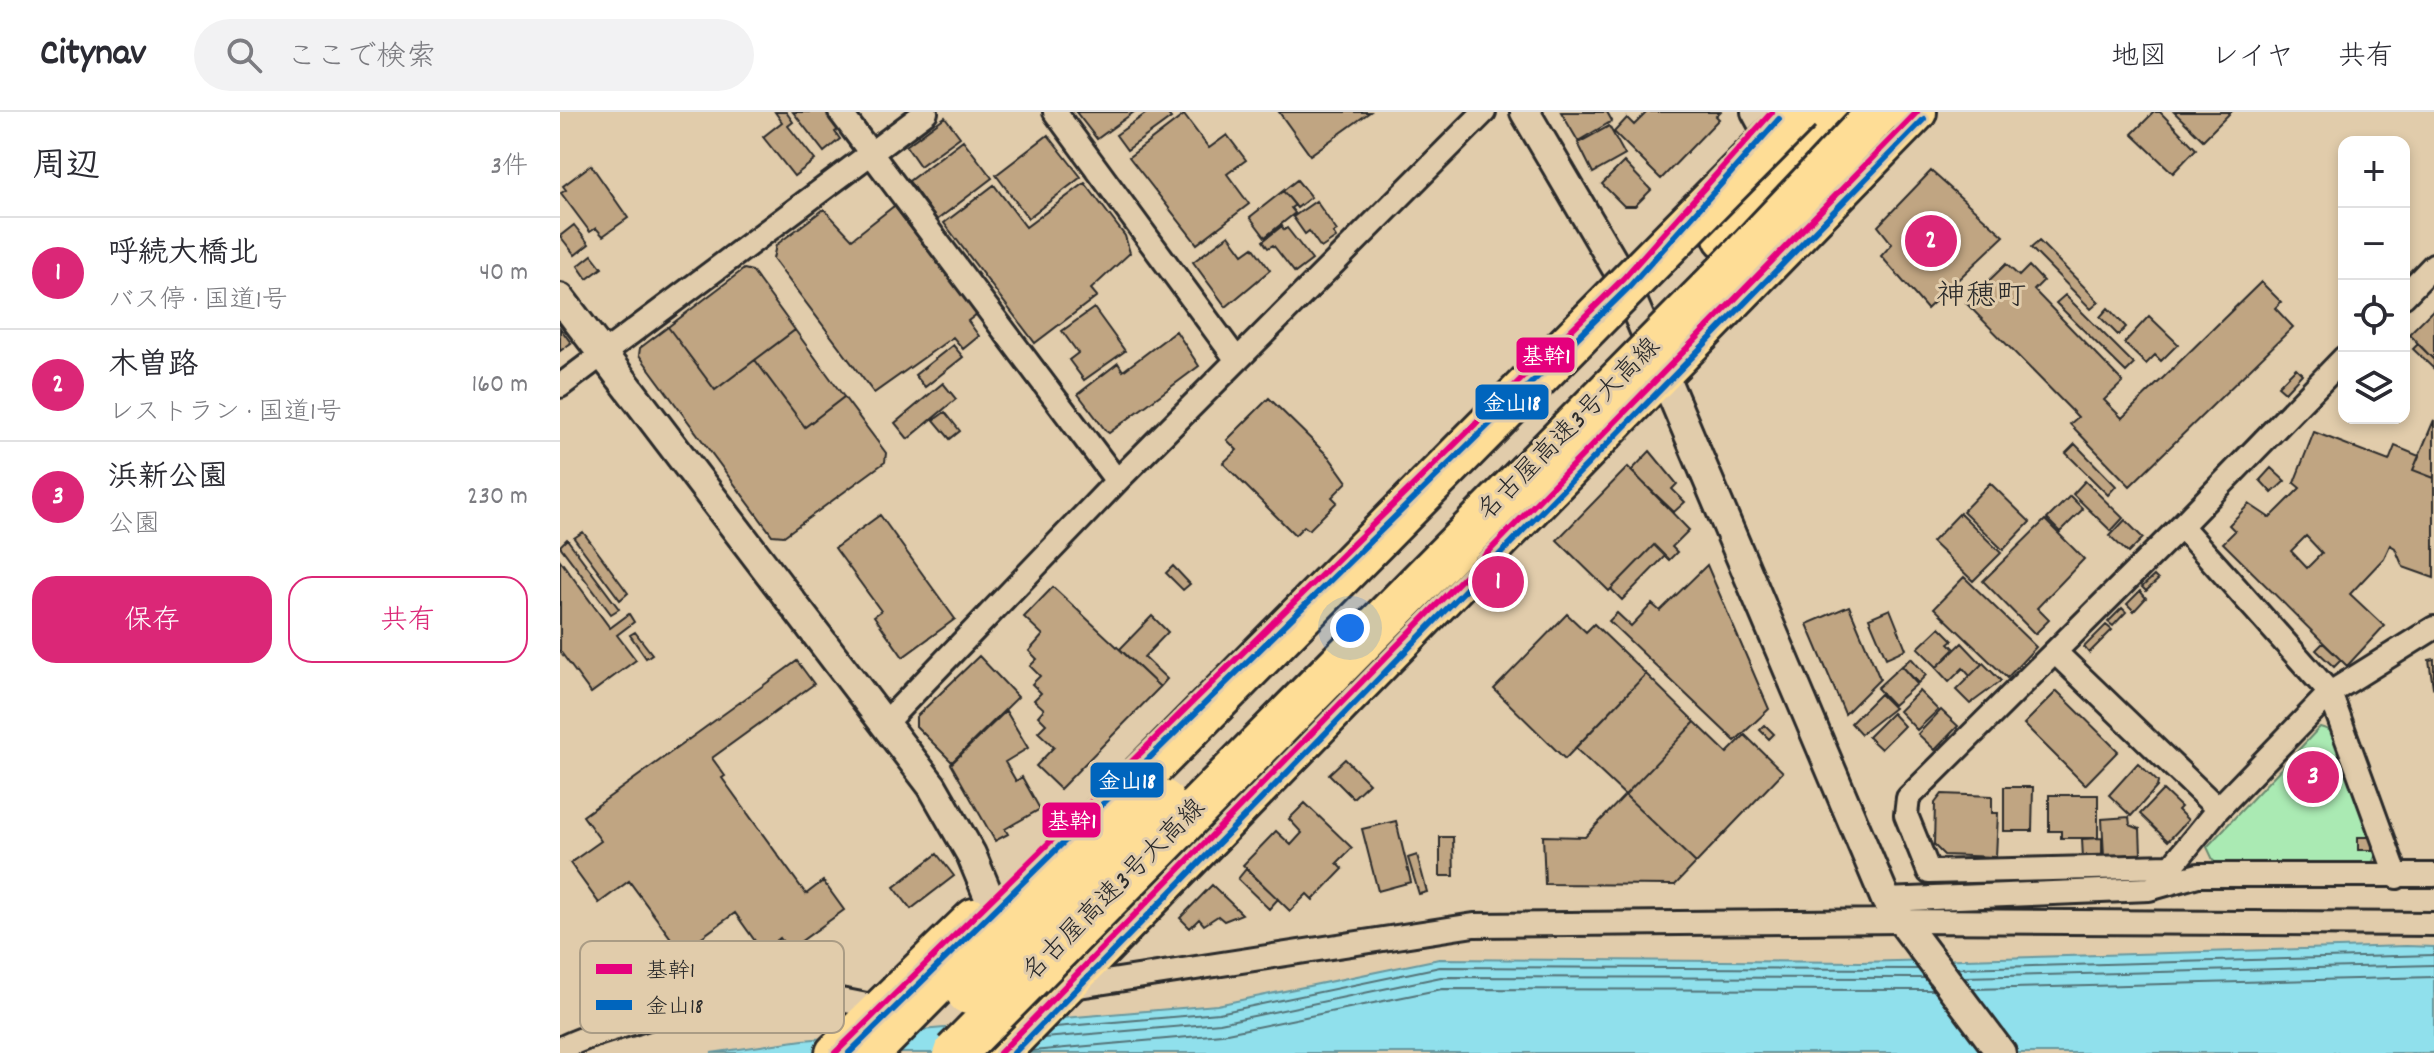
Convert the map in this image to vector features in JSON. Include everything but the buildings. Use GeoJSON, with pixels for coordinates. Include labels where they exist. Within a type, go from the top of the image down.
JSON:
{"type":"FeatureCollection","features":[{"type":"Feature","properties":{"kind":"highway"},"geometry":{"type":"LineString","coordinates":[[861,1035],[1799,112]]}},
{"type":"Feature","properties":{"kind":"highway"},"geometry":{"type":"LineString","coordinates":[[907,1053],[1457,509],[1725,237],[1843,112]]}},
{"type":"Feature","properties":{"kind":"highway","name":"名古屋高速3号大高線"},"geometry":{"type":"LineString","coordinates":[[955,1053],[1744,255],[1879,112]]}},
{"type":"Feature","properties":{"kind":"highway"},"geometry":{"type":"LineString","coordinates":[[1000,1053],[1917,112]]}},
{"type":"Feature","properties":{"kind":"highway"},"geometry":{"type":"LineString","coordinates":[[861,1035],[991,902],[1623,279],[1762,116]]}},
{"type":"Feature","properties":{"kind":"street"},"geometry":{"type":"LineString","coordinates":[[840,112],[1117,481]]}},
{"type":"Feature","properties":{"kind":"street"},"geometry":{"type":"LineString","coordinates":[[560,386],[926,112]]}},
{"type":"Feature","properties":{"kind":"street"},"geometry":{"type":"LineString","coordinates":[[1055,112],[1237,360]]}},
{"type":"Feature","properties":{"kind":"street"},"geometry":{"type":"LineString","coordinates":[[886,722],[1117,481],[1484,112]]}},
{"type":"Feature","properties":{"kind":"street"},"geometry":{"type":"LineString","coordinates":[[1525,112],[1623,279],[1899,918],[2001,1053]]}},
{"type":"Feature","properties":{"kind":"street"},"geometry":{"type":"LineString","coordinates":[[2410,290],[2434,265]]}},
{"type":"Feature","properties":{"kind":"street"},"geometry":{"type":"LineString","coordinates":[[560,298],[932,786],[971,854],[991,902]]}},
{"type":"Feature","properties":{"kind":"street"},"geometry":{"type":"LineString","coordinates":[[2170,866],[1929,872],[1906,815],[1908,798],[2181,526],[2338,364]]}},
{"type":"Feature","properties":{"kind":"street"},"geometry":{"type":"LineString","coordinates":[[2181,526],[2330,693],[2397,877]]}},
{"type":"Feature","properties":{"kind":"street"},"geometry":{"type":"LineString","coordinates":[[2155,889],[2170,866],[2218,809],[2330,693],[2434,628]]}},
{"type":"Feature","properties":{"kind":"street"},"geometry":{"type":"LineString","coordinates":[[2055,652],[2218,809]]}},
{"type":"Feature","properties":{"kind":"street"},"geometry":{"type":"LineString","coordinates":[[1899,918],[2155,889],[2198,875],[2434,875]]}},
{"type":"Feature","properties":{"kind":"street"},"geometry":{"type":"LineString","coordinates":[[1055,998],[1474,925],[1899,918],[2434,924]]}},
{"type":"Feature","properties":{"kind":"street"},"geometry":{"type":"LineString","coordinates":[[844,1010],[861,1035]]}},
{"type":"Feature","properties":{"kind":"street"},"geometry":{"type":"LineString","coordinates":[[560,1049],[606,1033]]}},
{"type":"Feature","properties":{"kind":"green space"},"geometry":{"type":"Polygon","coordinates":[[[2320,727],[2339,733],[2379,849],[2371,865],[2215,864],[2207,847],[2320,727]]]}},
{"type":"Feature","properties":{"kind":"water"},"geometry":{"type":"Polygon","coordinates":[[[2434,947],[2434,1053],[711,1053],[803,1040],[1217,1005],[1439,959],[1861,962],[2434,947]]]}},
{"type":"Feature","properties":{"kind":"transit line","name":"基幹1"},"geometry":{"type":"LineString","coordinates":[[835,1053],[1623,279],[1772,112]]}},
{"type":"Feature","properties":{"kind":"transit line","name":"基幹1"},"geometry":{"type":"LineString","coordinates":[[1000,1053],[1917,112]]}},
{"type":"Feature","properties":{"kind":"transit line","name":"金山18"},"geometry":{"type":"LineString","coordinates":[[849,1053],[1630,286],[1779,119]]}},
{"type":"Feature","properties":{"kind":"transit line","name":"金山18"},"geometry":{"type":"LineString","coordinates":[[1014,1053],[1924,119]]}},
{"type":"Feature","properties":{"kind":"place","name":"木曽路"},"geometry":{"type":"Point","coordinates":[1931,241]}},
{"type":"Feature","properties":{"kind":"place","name":"呼続大橋北"},"geometry":{"type":"Point","coordinates":[1498,582]}},
{"type":"Feature","properties":{"kind":"place","name":"浜新公園"},"geometry":{"type":"Point","coordinates":[2313,777]}},
{"type":"Feature","properties":{"kind":"district","name":"神穂町"},"geometry":{"type":"Point","coordinates":[1981,298]}}]}
